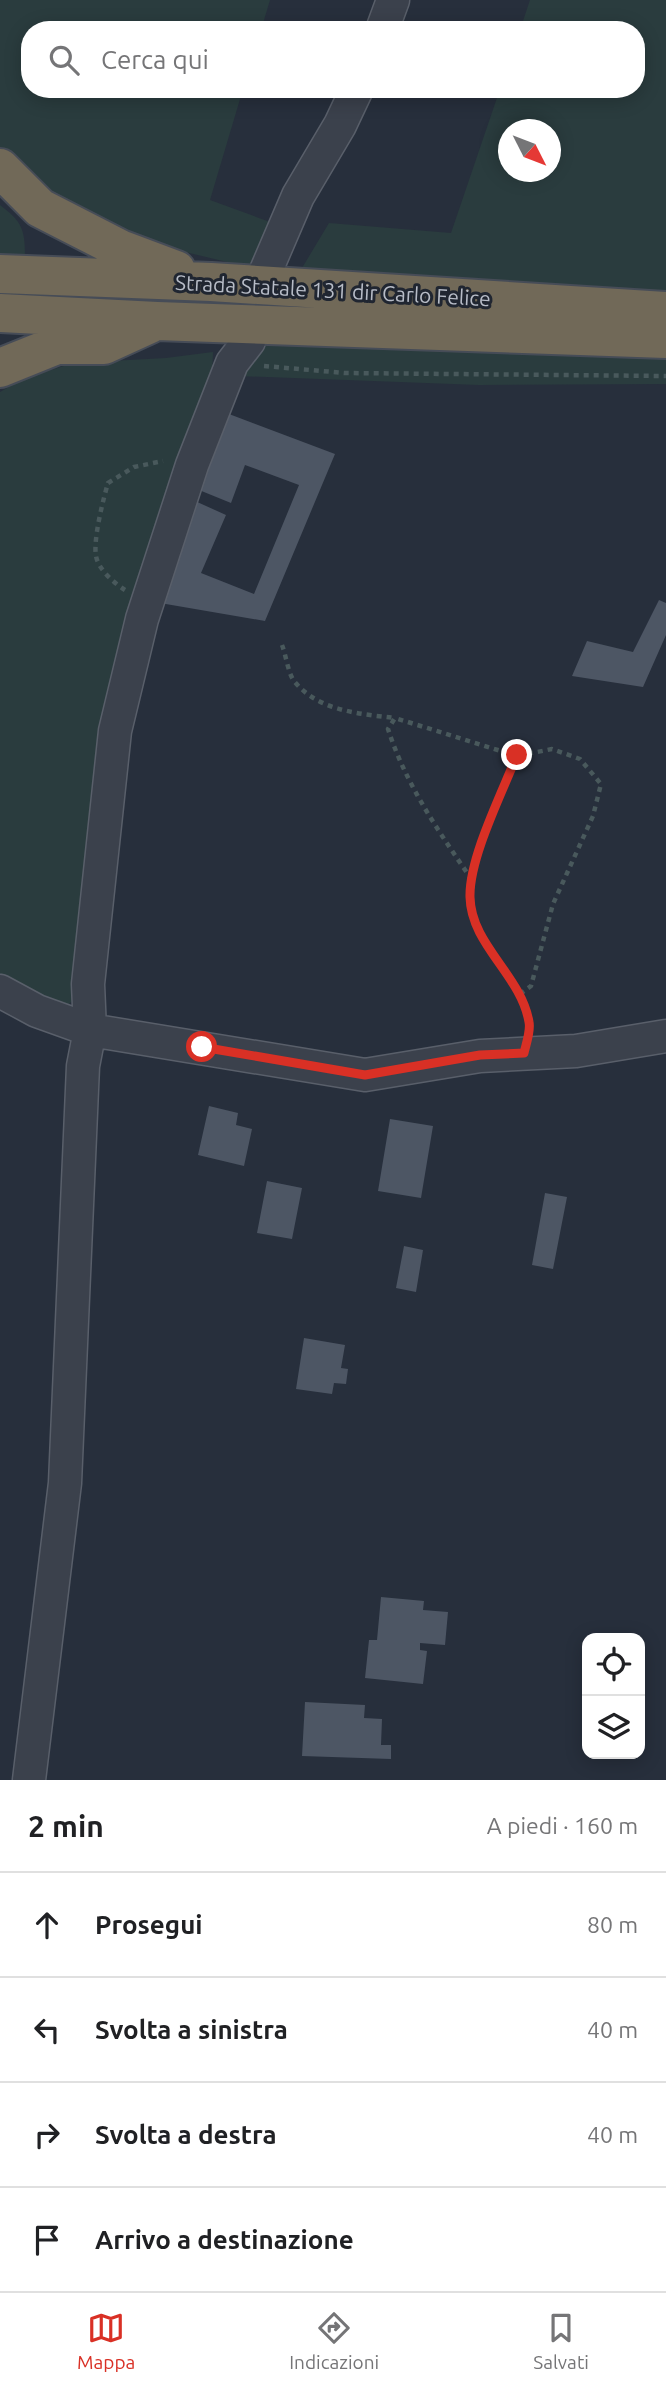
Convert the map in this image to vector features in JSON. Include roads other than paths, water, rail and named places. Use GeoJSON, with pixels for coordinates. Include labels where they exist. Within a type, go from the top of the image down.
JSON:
{"type":"FeatureCollection","features":[{"type":"Feature","properties":{"kind":"highway"},"geometry":{"type":"LineString","coordinates":[[0,168],[40,208],[120,249],[211,282]]}},
{"type":"Feature","properties":{"kind":"highway","name":"Strada Statale 131 dir Carlo Felice"},"geometry":{"type":"LineString","coordinates":[[0,274],[211,282],[666,310]]}},
{"type":"Feature","properties":{"kind":"highway","name":"Strada Statale 131 dir Carlo Felice"},"geometry":{"type":"LineString","coordinates":[[0,313],[666,339]]}},
{"type":"Feature","properties":{"kind":"highway"},"geometry":{"type":"LineString","coordinates":[[0,368],[57,345],[104,345],[157,321]]}},
{"type":"Feature","properties":{"kind":"street"},"geometry":{"type":"LineString","coordinates":[[385,21],[393,0]]}},
{"type":"Feature","properties":{"kind":"street"},"geometry":{"type":"LineString","coordinates":[[265,273],[298,196],[353,98]]}},
{"type":"Feature","properties":{"kind":"street"},"geometry":{"type":"LineString","coordinates":[[29,1780],[65,1483],[83,1066],[90,1030],[88,984],[115,731],[146,604],[192,466],[240,352]]}},
{"type":"Feature","properties":{"kind":"street"},"geometry":{"type":"LineString","coordinates":[[0,991],[37,1011],[90,1030],[365,1075],[480,1055],[576,1051],[666,1036]]}}]}
